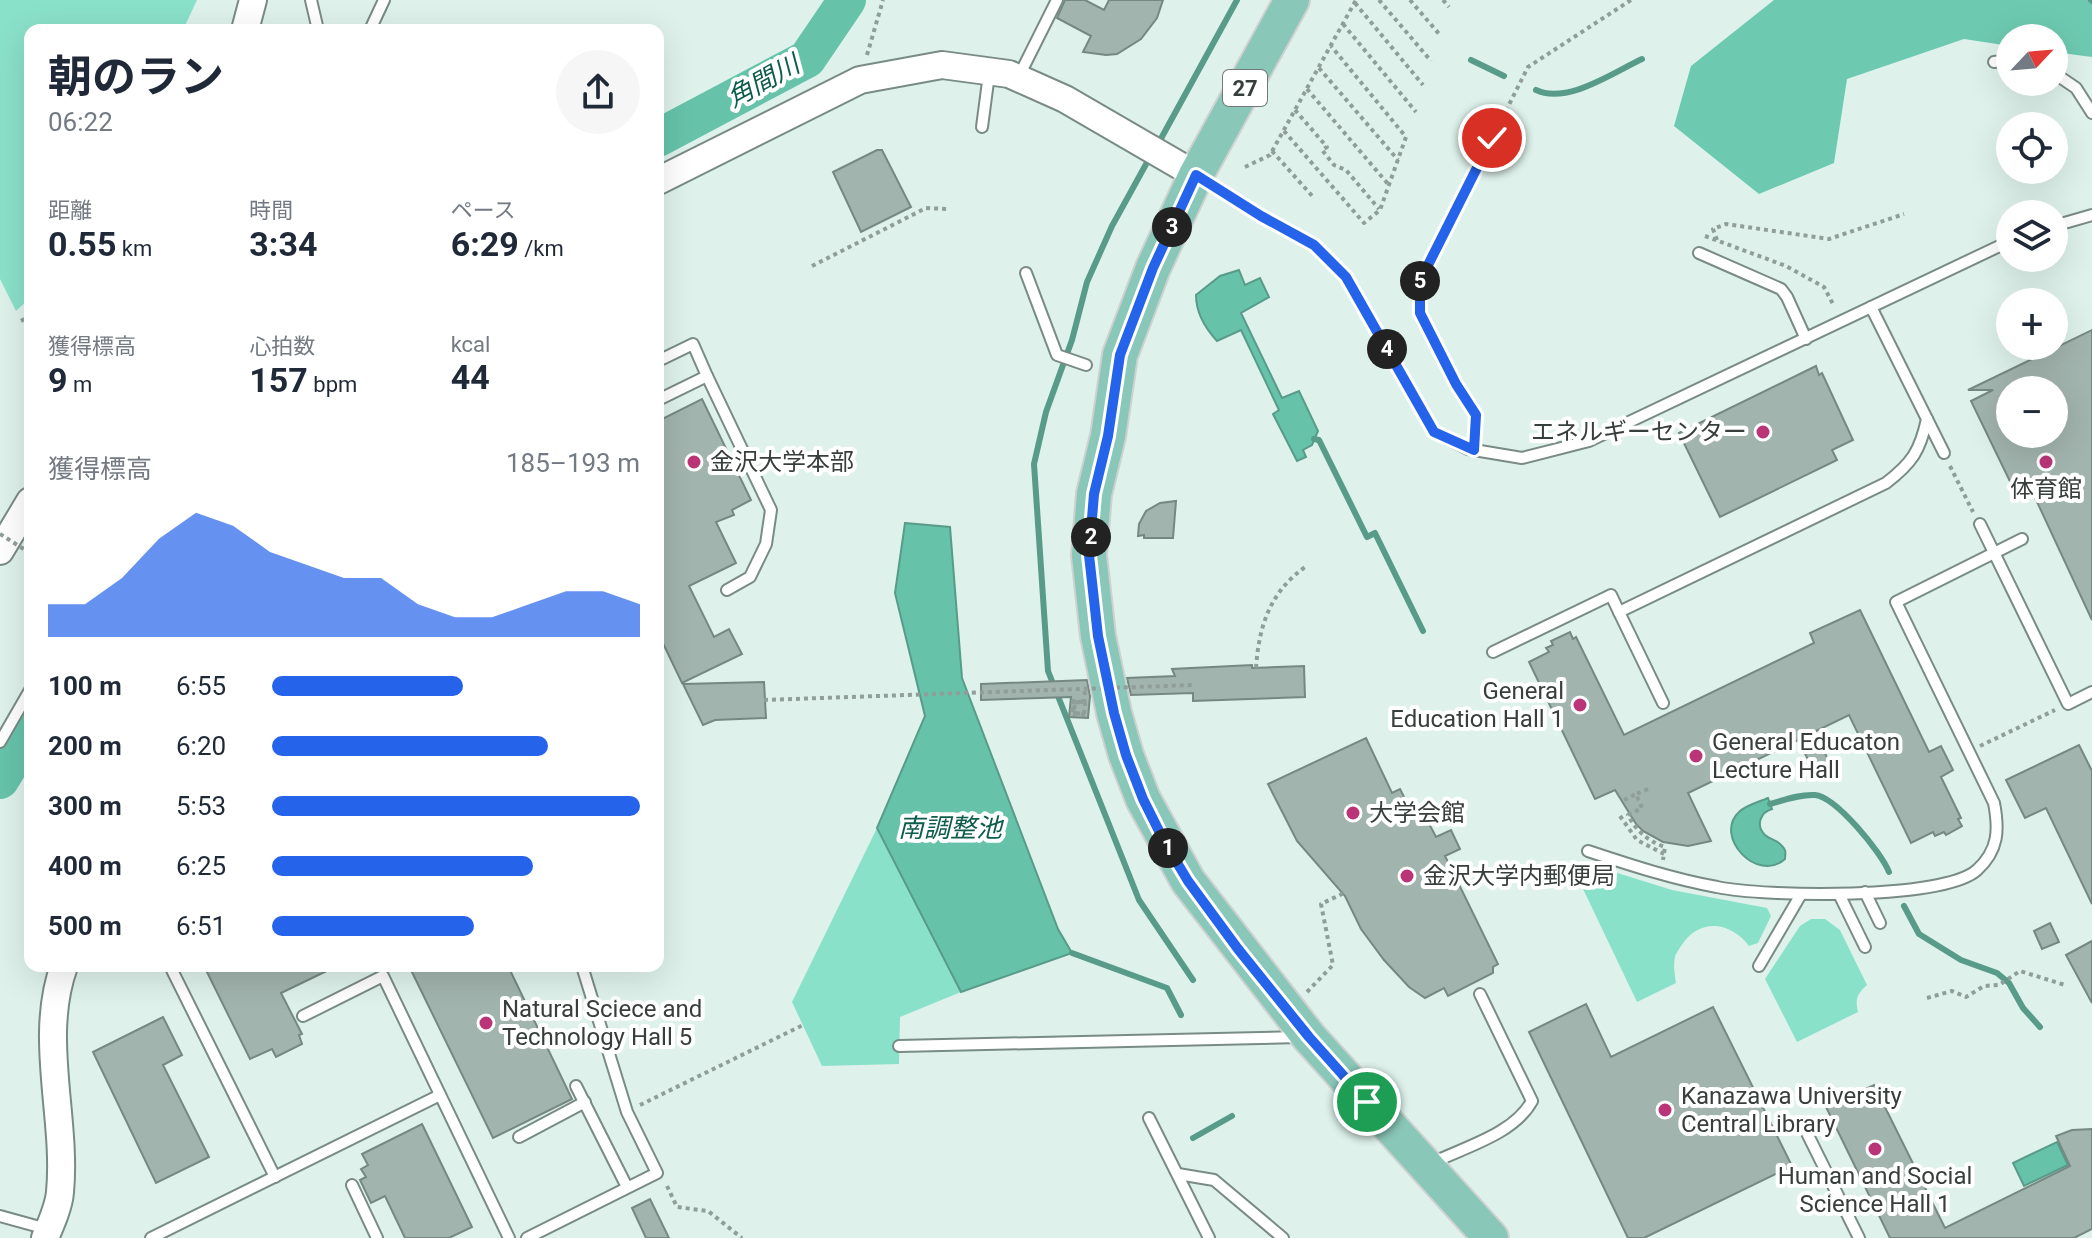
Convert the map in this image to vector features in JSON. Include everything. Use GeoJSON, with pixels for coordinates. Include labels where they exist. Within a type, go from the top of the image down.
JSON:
{"type":"FeatureCollection","features":[{"type":"Feature","properties":{"kind":"main road","name":"27"},"geometry":{"type":"LineString","coordinates":[[1292,0],[1196,175],[1153,268],[1120,355],[1093,510],[1089,555],[1098,636],[1126,755],[1143,799],[1188,881],[1309,1037],[1491,1238]]}},
{"type":"Feature","properties":{"kind":"street"},"geometry":{"type":"LineString","coordinates":[[247,24],[253,0]]}},
{"type":"Feature","properties":{"kind":"street"},"geometry":{"type":"LineString","coordinates":[[664,178],[860,80],[942,65],[1018,78],[1065,99],[1196,175]]}},
{"type":"Feature","properties":{"kind":"street"},"geometry":{"type":"LineString","coordinates":[[0,551],[24,511]]}},
{"type":"Feature","properties":{"kind":"street"},"geometry":{"type":"LineString","coordinates":[[47,1234],[60,1194],[53,1045],[58,981],[62,972]]}},
{"type":"Feature","properties":{"kind":"lane"},"geometry":{"type":"LineString","coordinates":[[311,0],[317,24]]}},
{"type":"Feature","properties":{"kind":"lane"},"geometry":{"type":"LineString","coordinates":[[373,24],[384,0]]}},
{"type":"Feature","properties":{"kind":"lane"},"geometry":{"type":"LineString","coordinates":[[1018,78],[1057,0]]}},
{"type":"Feature","properties":{"kind":"lane"},"geometry":{"type":"LineString","coordinates":[[982,127],[989,72]]}},
{"type":"Feature","properties":{"kind":"lane"},"geometry":{"type":"LineString","coordinates":[[2068,83],[2076,88],[2092,113]]}},
{"type":"Feature","properties":{"kind":"lane"},"geometry":{"type":"LineString","coordinates":[[1196,175],[1314,245],[1346,277],[1434,432],[1474,450],[1522,458],[1589,441],[1996,248]]}},
{"type":"Feature","properties":{"kind":"lane"},"geometry":{"type":"LineString","coordinates":[[2068,222],[2092,215]]}},
{"type":"Feature","properties":{"kind":"lane"},"geometry":{"type":"LineString","coordinates":[[1699,253],[1781,289],[1806,339]]}},
{"type":"Feature","properties":{"kind":"lane"},"geometry":{"type":"LineString","coordinates":[[1026,273],[1057,355],[1082,364]]}},
{"type":"Feature","properties":{"kind":"lane"},"geometry":{"type":"LineString","coordinates":[[1871,307],[1944,453]]}},
{"type":"Feature","properties":{"kind":"lane"},"geometry":{"type":"LineString","coordinates":[[664,358],[693,344],[771,510],[766,544],[750,577],[727,590]]}},
{"type":"Feature","properties":{"kind":"lane"},"geometry":{"type":"LineString","coordinates":[[664,397],[707,376]]}},
{"type":"Feature","properties":{"kind":"lane"},"geometry":{"type":"LineString","coordinates":[[1619,612],[1886,483],[1915,455],[1922,444],[1927,419]]}},
{"type":"Feature","properties":{"kind":"lane"},"geometry":{"type":"LineString","coordinates":[[1980,524],[2068,704],[2092,692]]}},
{"type":"Feature","properties":{"kind":"lane"},"geometry":{"type":"LineString","coordinates":[[1588,851],[1660,874],[1719,888],[1800,896],[1948,884],[1977,871],[1991,852],[1999,829],[1994,803],[1896,602],[2022,539]]}},
{"type":"Feature","properties":{"kind":"lane"},"geometry":{"type":"LineString","coordinates":[[1493,652],[1611,595],[1663,703]]}},
{"type":"Feature","properties":{"kind":"lane"},"geometry":{"type":"LineString","coordinates":[[0,742],[24,700]]}},
{"type":"Feature","properties":{"kind":"lane"},"geometry":{"type":"LineString","coordinates":[[1865,892],[1880,923]]}},
{"type":"Feature","properties":{"kind":"lane"},"geometry":{"type":"LineString","coordinates":[[1839,894],[1865,947]]}},
{"type":"Feature","properties":{"kind":"lane"},"geometry":{"type":"LineString","coordinates":[[1759,966],[1800,896]]}},
{"type":"Feature","properties":{"kind":"lane"},"geometry":{"type":"LineString","coordinates":[[173,972],[275,1177]]}},
{"type":"Feature","properties":{"kind":"lane"},"geometry":{"type":"LineString","coordinates":[[527,1238],[657,1173],[627,1112],[584,972]]}},
{"type":"Feature","properties":{"kind":"lane"},"geometry":{"type":"LineString","coordinates":[[303,1016],[383,976],[509,1238]]}},
{"type":"Feature","properties":{"kind":"lane"},"geometry":{"type":"LineString","coordinates":[[1425,1166],[1524,1116],[1532,1101],[1480,994]]}},
{"type":"Feature","properties":{"kind":"lane"},"geometry":{"type":"LineString","coordinates":[[899,1046],[1309,1037]]}},
{"type":"Feature","properties":{"kind":"lane"},"geometry":{"type":"LineString","coordinates":[[576,1086],[627,1187]]}},
{"type":"Feature","properties":{"kind":"lane"},"geometry":{"type":"LineString","coordinates":[[151,1238],[440,1095]]}},
{"type":"Feature","properties":{"kind":"lane"},"geometry":{"type":"LineString","coordinates":[[519,1137],[585,1102]]}},
{"type":"Feature","properties":{"kind":"lane"},"geometry":{"type":"LineString","coordinates":[[1149,1118],[1209,1238]]}},
{"type":"Feature","properties":{"kind":"lane"},"geometry":{"type":"LineString","coordinates":[[1803,1125],[1859,1238]]}},
{"type":"Feature","properties":{"kind":"lane"},"geometry":{"type":"LineString","coordinates":[[1178,1174],[1214,1180],[1283,1238]]}},
{"type":"Feature","properties":{"kind":"lane"},"geometry":{"type":"LineString","coordinates":[[352,1185],[377,1238]]}},
{"type":"Feature","properties":{"kind":"lane"},"geometry":{"type":"LineString","coordinates":[[0,1216],[47,1234]]}},
{"type":"Feature","properties":{"kind":"path"},"geometry":{"type":"LineString","coordinates":[[860,80],[883,0]]}},
{"type":"Feature","properties":{"kind":"path"},"geometry":{"type":"LineString","coordinates":[[1379,0],[1431,61]]}},
{"type":"Feature","properties":{"kind":"path"},"geometry":{"type":"LineString","coordinates":[[1410,0],[1440,35]]}},
{"type":"Feature","properties":{"kind":"path"},"geometry":{"type":"LineString","coordinates":[[1443,0],[1449,7]]}},
{"type":"Feature","properties":{"kind":"path"},"geometry":{"type":"LineString","coordinates":[[1474,450],[1476,415],[1456,384],[1420,313],[1420,281],[1528,67],[1631,0]]}},
{"type":"Feature","properties":{"kind":"path"},"geometry":{"type":"LineString","coordinates":[[1245,167],[1270,155],[1356,1],[1423,85]]}},
{"type":"Feature","properties":{"kind":"path"},"geometry":{"type":"LineString","coordinates":[[1343,24],[1416,112]]}},
{"type":"Feature","properties":{"kind":"path"},"geometry":{"type":"LineString","coordinates":[[1284,131],[1364,223],[1380,210],[1406,137],[1331,46]]}},
{"type":"Feature","properties":{"kind":"path"},"geometry":{"type":"LineString","coordinates":[[1319,68],[1398,160]]}},
{"type":"Feature","properties":{"kind":"path"},"geometry":{"type":"LineString","coordinates":[[1307,89],[1389,185]]}},
{"type":"Feature","properties":{"kind":"path"},"geometry":{"type":"LineString","coordinates":[[1295,110],[1327,147],[1322,150],[1334,165],[1346,170],[1380,210]]}},
{"type":"Feature","properties":{"kind":"path"},"geometry":{"type":"LineString","coordinates":[[1272,151],[1314,198]]}},
{"type":"Feature","properties":{"kind":"path"},"geometry":{"type":"LineString","coordinates":[[812,266],[926,208],[947,209]]}},
{"type":"Feature","properties":{"kind":"path"},"geometry":{"type":"LineString","coordinates":[[1717,240],[1713,229],[1726,224],[1829,239],[1904,214]]}},
{"type":"Feature","properties":{"kind":"path"},"geometry":{"type":"LineString","coordinates":[[1705,236],[1786,266],[1824,287],[1834,306]]}},
{"type":"Feature","properties":{"kind":"path"},"geometry":{"type":"LineString","coordinates":[[1944,453],[1980,524]]}},
{"type":"Feature","properties":{"kind":"path"},"geometry":{"type":"LineString","coordinates":[[0,534],[24,549]]}},
{"type":"Feature","properties":{"kind":"path"},"geometry":{"type":"LineString","coordinates":[[1256,668],[1260,632],[1269,606],[1286,582],[1308,565]]}},
{"type":"Feature","properties":{"kind":"path"},"geometry":{"type":"LineString","coordinates":[[764,700],[1193,685]]}},
{"type":"Feature","properties":{"kind":"path"},"geometry":{"type":"LineString","coordinates":[[1085,689],[1087,703],[1084,713],[1074,713],[1075,702],[1085,703],[1084,714],[1073,713],[1074,702],[1086,702],[1085,715],[1072,714],[1073,701],[1087,703]]}},
{"type":"Feature","properties":{"kind":"path"},"geometry":{"type":"LineString","coordinates":[[1969,752],[2068,704]]}},
{"type":"Feature","properties":{"kind":"path"},"geometry":{"type":"LineString","coordinates":[[1624,800],[1648,789]]}},
{"type":"Feature","properties":{"kind":"path"},"geometry":{"type":"LineString","coordinates":[[1636,794],[1642,808],[1628,815],[1646,837],[1665,847],[1660,874]]}},
{"type":"Feature","properties":{"kind":"path"},"geometry":{"type":"LineString","coordinates":[[1620,816],[1637,840],[1664,854]]}},
{"type":"Feature","properties":{"kind":"path"},"geometry":{"type":"LineString","coordinates":[[1304,996],[1333,965],[1321,904],[1344,893]]}},
{"type":"Feature","properties":{"kind":"path"},"geometry":{"type":"LineString","coordinates":[[1927,998],[1952,991],[1966,997],[1984,986],[1999,985],[2018,972],[2065,985]]}},
{"type":"Feature","properties":{"kind":"path"},"geometry":{"type":"LineString","coordinates":[[627,1112],[803,1025]]}},
{"type":"Feature","properties":{"kind":"path"},"geometry":{"type":"LineString","coordinates":[[657,1173],[677,1207],[708,1211],[742,1238]]}},
{"type":"Feature","properties":{"kind":"shaded area"},"geometry":{"type":"Polygon","coordinates":[[[0,0],[197,0],[186,24],[24,24],[24,304],[16,311],[0,279],[0,0]]]}},
{"type":"Feature","properties":{"kind":"shaded area"},"geometry":{"type":"Polygon","coordinates":[[[1774,0],[2092,0],[2092,57],[2068,54],[2068,24],[1996,24],[1996,44],[1964,39],[1847,79],[1834,163],[1759,194],[1674,126],[1691,66],[1774,0]]]}},
{"type":"Feature","properties":{"kind":"shaded area"},"geometry":{"type":"Polygon","coordinates":[[[877,828],[961,992],[900,1017],[899,1064],[822,1066],[792,1002],[877,828]]]}},
{"type":"Feature","properties":{"kind":"shaded area"},"geometry":{"type":"Polygon","coordinates":[[[1579,861],[1672,890],[1767,908],[1771,916],[1758,943],[1749,946],[1724,928],[1705,927],[1697,931],[1688,937],[1675,956],[1676,983],[1637,1002],[1573,868],[1574,863],[1579,861]]]}},
{"type":"Feature","properties":{"kind":"shaded area"},"geometry":{"type":"Polygon","coordinates":[[[1811,919],[1825,919],[1840,930],[1867,985],[1858,997],[1858,1012],[1797,1042],[1765,979],[1800,926],[1811,919]]]}},
{"type":"Feature","properties":{"kind":"water"},"geometry":{"type":"Polygon","coordinates":[[[1239,270],[1245,285],[1260,278],[1269,297],[1241,313],[1282,398],[1299,391],[1318,431],[1312,445],[1303,450],[1306,457],[1297,461],[1273,414],[1279,410],[1241,330],[1217,341],[1199,314],[1196,295],[1220,276],[1239,270]]]}},
{"type":"Feature","properties":{"kind":"water","name":"南調整池"},"geometry":{"type":"Polygon","coordinates":[[[905,523],[950,527],[962,678],[1058,929],[1072,953],[961,992],[877,828],[925,716],[895,593],[905,523]]]}},
{"type":"Feature","properties":{"kind":"water"},"geometry":{"type":"Polygon","coordinates":[[[1768,798],[1772,809],[1762,816],[1760,827],[1765,835],[1784,848],[1785,859],[1774,865],[1762,866],[1742,854],[1731,833],[1732,822],[1739,812],[1768,798]]]}},
{"type":"Feature","properties":{"kind":"water"},"geometry":{"type":"Polygon","coordinates":[[[2057,1142],[2068,1165],[2024,1186],[2013,1163],[2057,1142]]]}},
{"type":"Feature","properties":{"kind":"building"},"geometry":{"type":"Polygon","coordinates":[[[1065,0],[1085,0],[1104,10],[1109,0],[1163,0],[1157,18],[1141,39],[1117,54],[1106,55],[1083,52],[1091,36],[1057,18],[1065,0]]]}},
{"type":"Feature","properties":{"kind":"building"},"geometry":{"type":"Polygon","coordinates":[[[882,150],[911,207],[861,232],[833,172],[882,150]]]}},
{"type":"Feature","properties":{"kind":"building","name":"体育館"},"geometry":{"type":"Polygon","coordinates":[[[2092,330],[2092,620],[2031,489],[2017,496],[1971,401],[1993,390],[1968,390],[1996,376],[1996,448],[2068,448],[2068,376],[1997,376],[2030,360],[2068,360],[2068,342],[2092,330]]]}},
{"type":"Feature","properties":{"kind":"building","name":"エネルギーセンター"},"geometry":{"type":"Polygon","coordinates":[[[1816,366],[1853,440],[1832,450],[1837,460],[1720,517],[1679,433],[1816,366]]]}},
{"type":"Feature","properties":{"kind":"building"},"geometry":{"type":"Polygon","coordinates":[[[702,399],[751,500],[732,510],[734,515],[716,522],[736,563],[689,586],[714,637],[729,629],[742,654],[682,683],[664,646],[664,418],[702,399]]]}},
{"type":"Feature","properties":{"kind":"building"},"geometry":{"type":"Polygon","coordinates":[[[1176,501],[1173,538],[1138,536],[1139,524],[1146,511],[1160,503],[1176,501]]]}},
{"type":"Feature","properties":{"kind":"building"},"geometry":{"type":"Polygon","coordinates":[[[1860,610],[1929,752],[1941,746],[1953,770],[1941,777],[1962,826],[1946,835],[1944,832],[1935,836],[1933,832],[1911,843],[1849,715],[1814,732],[1832,767],[1816,775],[1798,740],[1688,793],[1711,841],[1688,846],[1663,842],[1636,824],[1615,790],[1595,799],[1529,662],[1549,652],[1546,648],[1553,645],[1551,641],[1570,632],[1573,639],[1576,637],[1624,735],[1814,643],[1810,633],[1860,610]]]}},
{"type":"Feature","properties":{"kind":"building"},"geometry":{"type":"Polygon","coordinates":[[[1252,665],[1252,668],[1304,666],[1305,697],[1193,701],[1193,693],[1131,695],[1127,678],[1175,676],[1172,669],[1252,665]]]}},
{"type":"Feature","properties":{"kind":"building"},"geometry":{"type":"Polygon","coordinates":[[[1087,680],[1090,696],[1088,718],[1069,717],[1071,697],[981,700],[981,684],[1087,680]]]}},
{"type":"Feature","properties":{"kind":"building"},"geometry":{"type":"Polygon","coordinates":[[[764,682],[766,718],[715,720],[703,725],[683,684],[764,682]]]}},
{"type":"Feature","properties":{"kind":"building"},"geometry":{"type":"Polygon","coordinates":[[[1366,738],[1392,793],[1400,789],[1413,814],[1422,810],[1436,837],[1451,830],[1460,849],[1445,856],[1498,964],[1493,967],[1493,973],[1448,996],[1444,988],[1425,998],[1409,987],[1384,960],[1361,929],[1345,896],[1297,841],[1268,784],[1366,738]]]}},
{"type":"Feature","properties":{"kind":"building"},"geometry":{"type":"Polygon","coordinates":[[[2079,745],[2092,771],[2092,904],[2046,808],[2025,818],[2006,780],[2079,745]]]}},
{"type":"Feature","properties":{"kind":"building"},"geometry":{"type":"Polygon","coordinates":[[[2050,923],[2059,942],[2042,949],[2034,931],[2050,923]]]}},
{"type":"Feature","properties":{"kind":"building"},"geometry":{"type":"Polygon","coordinates":[[[2092,941],[2092,1003],[2066,955],[2092,941]]]}},
{"type":"Feature","properties":{"kind":"building"},"geometry":{"type":"Polygon","coordinates":[[[207,972],[325,972],[281,993],[302,1034],[299,1035],[302,1044],[276,1057],[272,1049],[250,1059],[207,972]]]}},
{"type":"Feature","properties":{"kind":"building","name":"Natural Sciece and Technology Hall 5"},"geometry":{"type":"Polygon","coordinates":[[[412,972],[511,972],[572,1099],[493,1138],[412,972]]]}},
{"type":"Feature","properties":{"kind":"building","name":"Kanazawa University Central Library"},"geometry":{"type":"Polygon","coordinates":[[[1586,1004],[1611,1057],[1713,1007],[1792,1166],[1644,1238],[1628,1238],[1529,1032],[1586,1004]]]}},
{"type":"Feature","properties":{"kind":"building"},"geometry":{"type":"Polygon","coordinates":[[[163,1017],[182,1055],[163,1065],[209,1157],[156,1183],[93,1052],[163,1017]]]}},
{"type":"Feature","properties":{"kind":"building"},"geometry":{"type":"Polygon","coordinates":[[[1874,1085],[1945,1228],[2070,1166],[2056,1136],[2072,1130],[2092,1129],[2092,1229],[2074,1238],[1890,1238],[1826,1107],[1874,1085]]]}},
{"type":"Feature","properties":{"kind":"building"},"geometry":{"type":"Polygon","coordinates":[[[422,1124],[472,1227],[449,1238],[405,1238],[385,1196],[371,1203],[360,1180],[366,1177],[361,1169],[368,1165],[362,1154],[422,1124]]]}},
{"type":"Feature","properties":{"kind":"building"},"geometry":{"type":"Polygon","coordinates":[[[650,1199],[669,1238],[646,1238],[632,1208],[650,1199]]]}},
{"type":"Feature","properties":{"kind":"waterway","name":"角間川"},"geometry":{"type":"LineString","coordinates":[[664,135],[807,59],[847,0]]}},
{"type":"Feature","properties":{"kind":"waterway"},"geometry":{"type":"LineString","coordinates":[[1158,144],[1237,0]]}},
{"type":"Feature","properties":{"kind":"waterway"},"geometry":{"type":"LineString","coordinates":[[1536,90],[1548,94],[1576,90],[1642,59]]}},
{"type":"Feature","properties":{"kind":"waterway"},"geometry":{"type":"LineString","coordinates":[[1471,60],[1504,76]]}},
{"type":"Feature","properties":{"kind":"waterway"},"geometry":{"type":"LineString","coordinates":[[1150,157],[1112,226],[1087,282],[1072,340],[1046,412],[1034,464],[1048,671],[1139,900],[1193,980]]}},
{"type":"Feature","properties":{"kind":"waterway"},"geometry":{"type":"LineString","coordinates":[[1314,439],[1319,440],[1367,537],[1375,533],[1423,631]]}},
{"type":"Feature","properties":{"kind":"waterway","name":"角間川"},"geometry":{"type":"LineString","coordinates":[[0,780],[24,741]]}},
{"type":"Feature","properties":{"kind":"waterway"},"geometry":{"type":"LineString","coordinates":[[1770,804],[1804,795],[1824,798],[1857,827],[1889,872]]}},
{"type":"Feature","properties":{"kind":"waterway"},"geometry":{"type":"LineString","coordinates":[[1904,906],[1919,934],[1961,960],[1997,973],[2009,983],[2023,1008],[2040,1027]]}},
{"type":"Feature","properties":{"kind":"waterway"},"geometry":{"type":"LineString","coordinates":[[1072,953],[1167,988],[1181,1015]]}},
{"type":"Feature","properties":{"kind":"waterway"},"geometry":{"type":"LineString","coordinates":[[1193,1138],[1232,1116]]}},
{"type":"Feature","properties":{"kind":"place","name":"エネルギーセンター"},"geometry":{"type":"Point","coordinates":[1763,432]}},
{"type":"Feature","properties":{"kind":"place","name":"金沢大学本部"},"geometry":{"type":"Point","coordinates":[694,462]}},
{"type":"Feature","properties":{"kind":"place","name":"体育館"},"geometry":{"type":"Point","coordinates":[2046,462]}},
{"type":"Feature","properties":{"kind":"place","name":"General Education Hall 1"},"geometry":{"type":"Point","coordinates":[1580,705]}},
{"type":"Feature","properties":{"kind":"place","name":"General Educaton Lecture Hall"},"geometry":{"type":"Point","coordinates":[1696,756]}},
{"type":"Feature","properties":{"kind":"place","name":"大学会館"},"geometry":{"type":"Point","coordinates":[1353,813]}},
{"type":"Feature","properties":{"kind":"place","name":"金沢大学内郵便局"},"geometry":{"type":"Point","coordinates":[1407,876]}},
{"type":"Feature","properties":{"kind":"place","name":"Natural Sciece and Technology Hall 5"},"geometry":{"type":"Point","coordinates":[486,1023]}},
{"type":"Feature","properties":{"kind":"place","name":"Kanazawa University Central Library"},"geometry":{"type":"Point","coordinates":[1665,1110]}},
{"type":"Feature","properties":{"kind":"place","name":"Human and Social Science Hall 1"},"geometry":{"type":"Point","coordinates":[1875,1149]}},
{"type":"Feature","properties":{"kind":"route"},"geometry":{"type":"LineString","coordinates":[[1367,1102],[1309,1037],[1238,949],[1188,881],[1143,799],[1114,713],[1098,636],[1089,555],[1094,494],[1108,436],[1120,355],[1153,268],[1196,175],[1314,245],[1346,277],[1434,432],[1474,450],[1476,415],[1456,384],[1420,313],[1420,281],[1492,138]]}}]}
